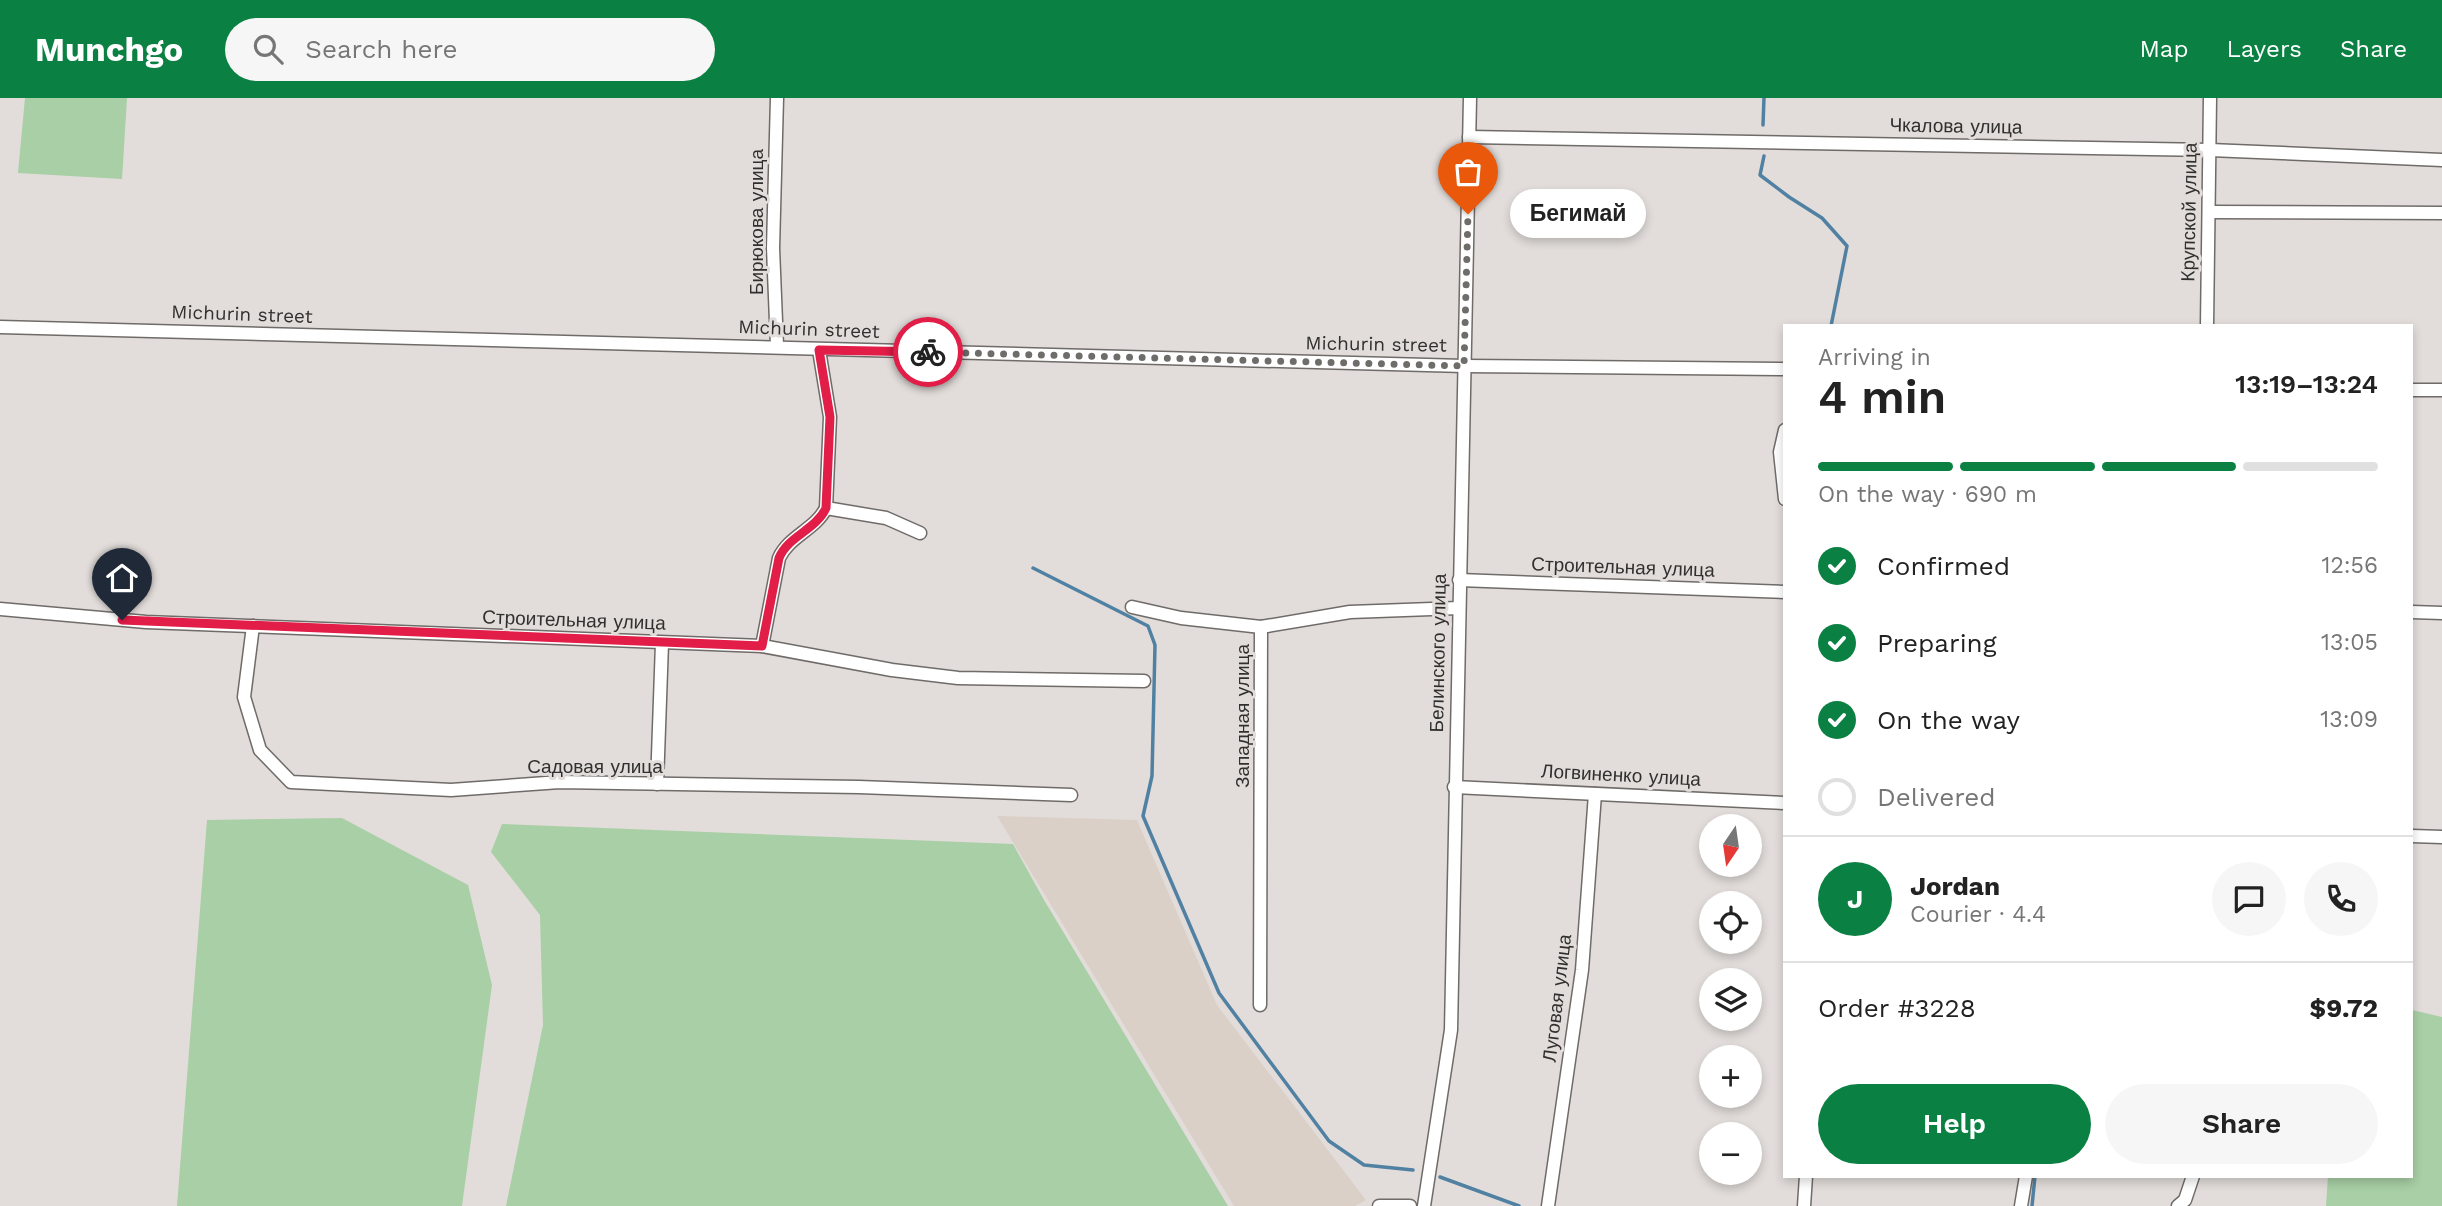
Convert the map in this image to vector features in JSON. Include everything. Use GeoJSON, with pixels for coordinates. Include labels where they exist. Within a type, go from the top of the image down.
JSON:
{"type":"FeatureCollection","features":[{"type":"Feature","properties":{"kind":"street","name":"Бирюкова улица"},"geometry":{"type":"LineString","coordinates":[[777,98],[773,248],[777,346]]}},
{"type":"Feature","properties":{"kind":"street","name":"Белинского улица"},"geometry":{"type":"LineString","coordinates":[[1424,1206],[1451,1030],[1470,98]]}},
{"type":"Feature","properties":{"kind":"street","name":"Крупской улица"},"geometry":{"type":"LineString","coordinates":[[2207,324],[2210,98]]}},
{"type":"Feature","properties":{"kind":"street","name":"Чкалова улица"},"geometry":{"type":"LineString","coordinates":[[1469,137],[2210,150],[2442,160]]}},
{"type":"Feature","properties":{"kind":"street"},"geometry":{"type":"LineString","coordinates":[[2209,212],[2442,212]]}},
{"type":"Feature","properties":{"kind":"street","name":"Michurin street"},"geometry":{"type":"LineString","coordinates":[[0,327],[1464,366],[1783,369]]}},
{"type":"Feature","properties":{"kind":"street"},"geometry":{"type":"LineString","coordinates":[[762,646],[782,550],[821,520],[826,508],[830,417],[819,350]]}},
{"type":"Feature","properties":{"kind":"street"},"geometry":{"type":"LineString","coordinates":[[2413,390],[2442,390]]}},
{"type":"Feature","properties":{"kind":"street"},"geometry":{"type":"LineString","coordinates":[[1783,439],[1780,452],[1783,480]]}},
{"type":"Feature","properties":{"kind":"street"},"geometry":{"type":"LineString","coordinates":[[826,508],[886,518],[920,533]]}},
{"type":"Feature","properties":{"kind":"street","name":"Строительная улица"},"geometry":{"type":"LineString","coordinates":[[1459,580],[1783,592]]}},
{"type":"Feature","properties":{"kind":"street"},"geometry":{"type":"LineString","coordinates":[[1132,607],[1181,618],[1261,627]]}},
{"type":"Feature","properties":{"kind":"street","name":"Западная улица"},"geometry":{"type":"LineString","coordinates":[[1260,1005],[1261,627],[1350,612],[1460,608]]}},
{"type":"Feature","properties":{"kind":"street","name":"Строительная улица"},"geometry":{"type":"LineString","coordinates":[[0,609],[146,622],[762,646],[892,670],[958,678],[1144,681]]}},
{"type":"Feature","properties":{"kind":"street"},"geometry":{"type":"LineString","coordinates":[[2413,611],[2442,613]]}},
{"type":"Feature","properties":{"kind":"street","name":"Садовая улица"},"geometry":{"type":"LineString","coordinates":[[253,626],[244,697],[260,750],[291,782],[451,790],[560,782],[1071,794]]}},
{"type":"Feature","properties":{"kind":"street"},"geometry":{"type":"LineString","coordinates":[[657,784],[662,643]]}},
{"type":"Feature","properties":{"kind":"street","name":"Логвиненко улица"},"geometry":{"type":"LineString","coordinates":[[1454,787],[1783,803]]}},
{"type":"Feature","properties":{"kind":"street","name":"Луговая улица"},"geometry":{"type":"LineString","coordinates":[[1548,1206],[1582,970],[1595,794]]}},
{"type":"Feature","properties":{"kind":"street"},"geometry":{"type":"LineString","coordinates":[[2413,836],[2442,837]]}},
{"type":"Feature","properties":{"kind":"street"},"geometry":{"type":"LineString","coordinates":[[1804,1206],[1806,1178]]}},
{"type":"Feature","properties":{"kind":"street"},"geometry":{"type":"LineString","coordinates":[[2021,1206],[2026,1178]]}},
{"type":"Feature","properties":{"kind":"street"},"geometry":{"type":"LineString","coordinates":[[2178,1206],[2185,1200],[2192,1178]]}},
{"type":"Feature","properties":{"kind":"street"},"geometry":{"type":"LineString","coordinates":[[1379,1206],[1410,1206]]}},
{"type":"Feature","properties":{"kind":"shaded area"},"geometry":{"type":"Polygon","coordinates":[[[997,816],[1137,820],[1217,1005],[1366,1200],[1355,1206],[1234,1206],[997,816]]]}},
{"type":"Feature","properties":{"kind":"green space"},"geometry":{"type":"Polygon","coordinates":[[[25,98],[127,98],[122,179],[18,173],[25,98]]]}},
{"type":"Feature","properties":{"kind":"green space"},"geometry":{"type":"Polygon","coordinates":[[[342,818],[468,885],[492,985],[462,1206],[177,1206],[207,820],[342,818]]]}},
{"type":"Feature","properties":{"kind":"green space"},"geometry":{"type":"Polygon","coordinates":[[[502,824],[1013,844],[1228,1206],[506,1206],[543,1025],[540,915],[491,852],[502,824]]]}},
{"type":"Feature","properties":{"kind":"green space"},"geometry":{"type":"Polygon","coordinates":[[[2413,1010],[2442,1017],[2442,1206],[2326,1206],[2328,1178],[2413,1178],[2413,1010]]]}},
{"type":"Feature","properties":{"kind":"waterway"},"geometry":{"type":"LineString","coordinates":[[1763,125],[1764,98]]}},
{"type":"Feature","properties":{"kind":"waterway"},"geometry":{"type":"LineString","coordinates":[[1764,156],[1760,175],[1822,218],[1847,246],[1831,324]]}},
{"type":"Feature","properties":{"kind":"waterway"},"geometry":{"type":"LineString","coordinates":[[1033,568],[1148,626],[1155,645],[1152,776],[1143,816],[1219,993],[1329,1141],[1364,1165],[1413,1170]]}},
{"type":"Feature","properties":{"kind":"waterway"},"geometry":{"type":"LineString","coordinates":[[1440,1177],[1519,1206]]}},
{"type":"Feature","properties":{"kind":"waterway"},"geometry":{"type":"LineString","coordinates":[[2032,1206],[2035,1178]]}},
{"type":"Feature","properties":{"kind":"way so far"},"geometry":{"type":"LineString","coordinates":[[928,352],[1464,366],[1468,214]]}},
{"type":"Feature","properties":{"kind":"place","name":"Бегимай"},"geometry":{"type":"Point","coordinates":[1468,214]}},
{"type":"Feature","properties":{"kind":"route"},"geometry":{"type":"LineString","coordinates":[[122,620],[762,646],[782,550],[821,520],[826,508],[830,417],[819,350],[928,352]]}}]}
